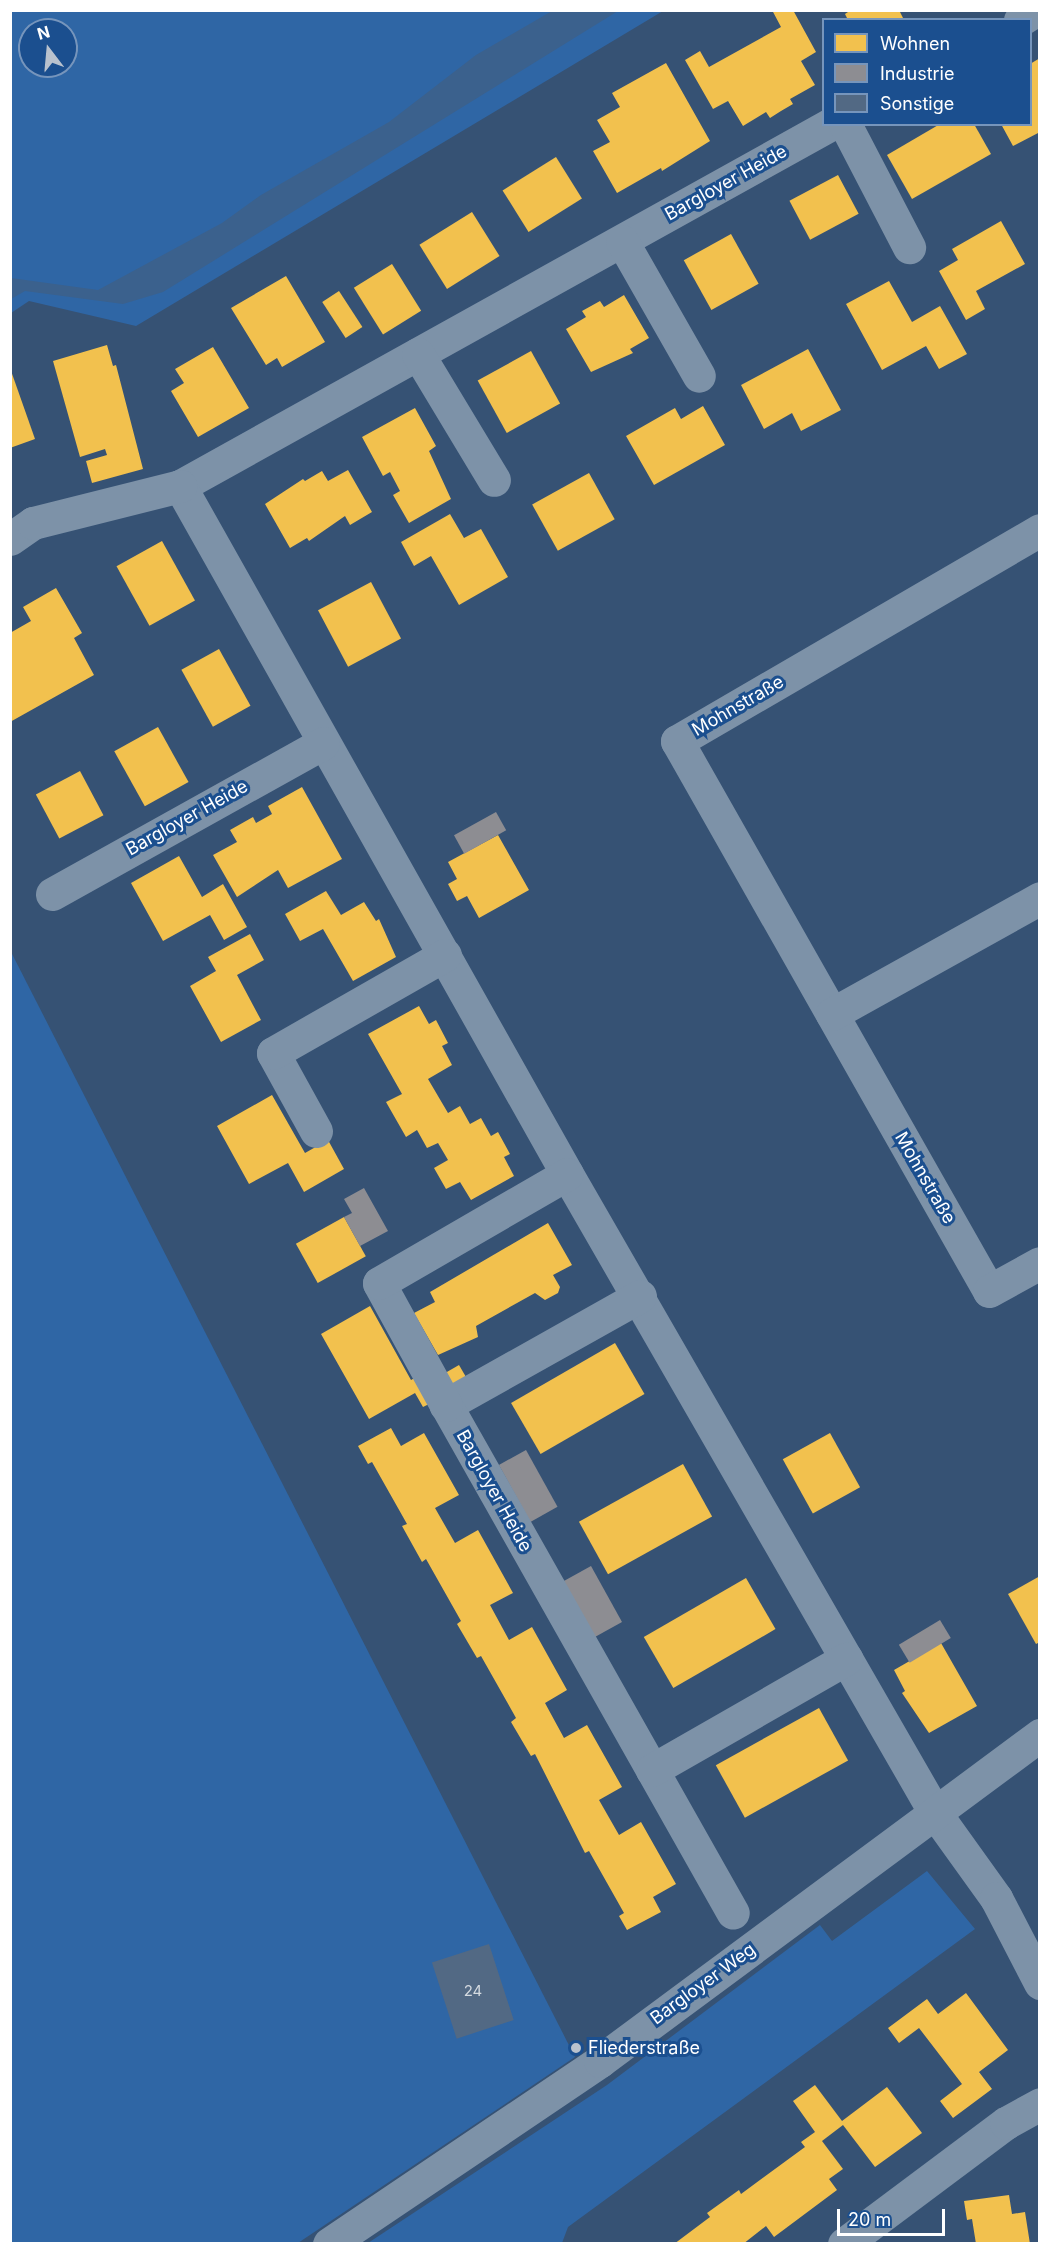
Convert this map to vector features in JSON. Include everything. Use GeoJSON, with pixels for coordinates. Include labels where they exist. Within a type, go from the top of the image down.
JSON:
{"type":"FeatureCollection","features":[{"type":"Feature","properties":{"kind":"street"},"geometry":{"type":"LineString","coordinates":[[1023,18],[1036,10]]}},
{"type":"Feature","properties":{"kind":"street","name":"Bargloyer Heide"},"geometry":{"type":"LineString","coordinates":[[10,539],[33,523],[180,486],[827,126]]}},
{"type":"Feature","properties":{"kind":"street"},"geometry":{"type":"LineString","coordinates":[[846,126],[909,247]]}},
{"type":"Feature","properties":{"kind":"street"},"geometry":{"type":"LineString","coordinates":[[622,240],[699,376]]}},
{"type":"Feature","properties":{"kind":"street"},"geometry":{"type":"LineString","coordinates":[[418,354],[494,480]]}},
{"type":"Feature","properties":{"kind":"street"},"geometry":{"type":"LineString","coordinates":[[180,486],[567,1174],[640,1296],[934,1813],[996,1898],[1040,1983]]}},
{"type":"Feature","properties":{"kind":"street","name":"Mohnstraße"},"geometry":{"type":"LineString","coordinates":[[1040,530],[676,741],[989,1291],[1040,1263]]}},
{"type":"Feature","properties":{"kind":"street","name":"Bargloyer Heide"},"geometry":{"type":"LineString","coordinates":[[52,894],[324,743]]}},
{"type":"Feature","properties":{"kind":"street"},"geometry":{"type":"LineString","coordinates":[[831,1014],[1040,898]]}},
{"type":"Feature","properties":{"kind":"street"},"geometry":{"type":"LineString","coordinates":[[316,1131],[273,1053],[445,955]]}},
{"type":"Feature","properties":{"kind":"street","name":"Bargloyer Heide"},"geometry":{"type":"LineString","coordinates":[[567,1174],[379,1283],[733,1914]]}},
{"type":"Feature","properties":{"kind":"street"},"geometry":{"type":"LineString","coordinates":[[446,1405],[640,1296]]}},
{"type":"Feature","properties":{"kind":"street"},"geometry":{"type":"LineString","coordinates":[[652,1770],[846,1659]]}},
{"type":"Feature","properties":{"kind":"street","name":"Bargloyer Weg"},"geometry":{"type":"LineString","coordinates":[[329,2244],[600,2061],[1040,1735]]}},
{"type":"Feature","properties":{"kind":"street"},"geometry":{"type":"LineString","coordinates":[[844,2244],[1006,2122],[1040,2104]]}},
{"type":"Feature","properties":{"kind":"shaded area"},"geometry":{"type":"Polygon","coordinates":[[[10,11],[663,11],[136,326],[29,301],[11,313],[10,11]]]}},
{"type":"Feature","properties":{"kind":"shaded area"},"geometry":{"type":"Polygon","coordinates":[[[552,11],[618,11],[163,292],[123,304],[25,291],[11,299],[11,278],[98,290],[222,223],[261,195],[389,122],[476,55],[552,11]]]}},
{"type":"Feature","properties":{"kind":"shaded area"},"geometry":{"type":"Polygon","coordinates":[[[10,950],[575,2057],[298,2243],[11,2243],[10,950]]]}},
{"type":"Feature","properties":{"kind":"shaded area"},"geometry":{"type":"Polygon","coordinates":[[[927,1871],[975,1929],[568,2227],[562,2243],[368,2243],[607,2085],[820,1925],[832,1941],[927,1871]]]}},
{"type":"Feature","properties":{"kind":"building: Wohnen"},"geometry":{"type":"Polygon","coordinates":[[[772,10],[793,10],[816,52],[801,61],[815,85],[790,99],[793,104],[770,118],[766,112],[743,126],[728,101],[713,109],[685,60],[700,51],[709,67],[781,27],[772,10]]]}},
{"type":"Feature","properties":{"kind":"building: Wohnen"},"geometry":{"type":"Polygon","coordinates":[[[851,10],[899,10],[903,18],[847,18],[845,14],[851,10]]]}},
{"type":"Feature","properties":{"kind":"building: Wohnen"},"geometry":{"type":"Polygon","coordinates":[[[1040,58],[1040,132],[1013,146],[1002,126],[1032,126],[1032,63],[1040,58]]]}},
{"type":"Feature","properties":{"kind":"building: Wohnen"},"geometry":{"type":"Polygon","coordinates":[[[666,63],[710,141],[662,171],[661,168],[617,193],[593,151],[610,142],[597,120],[620,107],[612,93],[666,63]]]}},
{"type":"Feature","properties":{"kind":"building: Wohnen"},"geometry":{"type":"Polygon","coordinates":[[[937,126],[975,126],[991,154],[912,199],[887,155],[937,126]]]}},
{"type":"Feature","properties":{"kind":"building: Wohnen"},"geometry":{"type":"Polygon","coordinates":[[[556,157],[582,199],[529,232],[503,190],[556,157]]]}},
{"type":"Feature","properties":{"kind":"building: Wohnen"},"geometry":{"type":"Polygon","coordinates":[[[838,175],[859,214],[810,240],[789,201],[838,175]]]}},
{"type":"Feature","properties":{"kind":"building: Wohnen"},"geometry":{"type":"Polygon","coordinates":[[[472,212],[500,256],[447,289],[419,245],[472,212]]]}},
{"type":"Feature","properties":{"kind":"building: Wohnen"},"geometry":{"type":"Polygon","coordinates":[[[1001,221],[1025,264],[976,291],[985,309],[966,320],[939,271],[958,260],[952,249],[1001,221]]]}},
{"type":"Feature","properties":{"kind":"building: Wohnen"},"geometry":{"type":"Polygon","coordinates":[[[731,234],[759,284],[711,310],[684,260],[731,234]]]}},
{"type":"Feature","properties":{"kind":"building: Wohnen"},"geometry":{"type":"Polygon","coordinates":[[[392,264],[421,311],[383,334],[354,288],[392,264]]]}},
{"type":"Feature","properties":{"kind":"building: Wohnen"},"geometry":{"type":"Polygon","coordinates":[[[286,276],[325,342],[282,367],[277,358],[266,365],[231,308],[286,276]]]}},
{"type":"Feature","properties":{"kind":"building: Wohnen"},"geometry":{"type":"Polygon","coordinates":[[[889,281],[912,322],[940,306],[967,354],[939,369],[926,346],[882,370],[846,304],[889,281]]]}},
{"type":"Feature","properties":{"kind":"building: Wohnen"},"geometry":{"type":"Polygon","coordinates":[[[339,291],[362,327],[346,338],[322,302],[339,291]]]}},
{"type":"Feature","properties":{"kind":"building: Wohnen"},"geometry":{"type":"Polygon","coordinates":[[[624,295],[649,338],[630,349],[633,353],[591,372],[566,329],[586,317],[582,311],[600,301],[604,307],[624,295]]]}},
{"type":"Feature","properties":{"kind":"building: Wohnen"},"geometry":{"type":"Polygon","coordinates":[[[107,345],[113,366],[116,365],[143,469],[92,483],[86,461],[107,455],[105,449],[80,457],[53,361],[107,345]]]}},
{"type":"Feature","properties":{"kind":"building: Wohnen"},"geometry":{"type":"Polygon","coordinates":[[[213,347],[249,408],[198,437],[171,391],[184,383],[175,369],[213,347]]]}},
{"type":"Feature","properties":{"kind":"building: Wohnen"},"geometry":{"type":"Polygon","coordinates":[[[808,349],[841,410],[801,431],[792,413],[764,429],[741,385],[808,349]]]}},
{"type":"Feature","properties":{"kind":"building: Wohnen"},"geometry":{"type":"Polygon","coordinates":[[[531,351],[560,403],[507,433],[478,381],[531,351]]]}},
{"type":"Feature","properties":{"kind":"building: Wohnen"},"geometry":{"type":"Polygon","coordinates":[[[10,368],[35,439],[10,448],[10,368]]]}},
{"type":"Feature","properties":{"kind":"building: Wohnen"},"geometry":{"type":"Polygon","coordinates":[[[703,406],[725,445],[654,485],[626,436],[675,408],[681,419],[703,406]]]}},
{"type":"Feature","properties":{"kind":"building: Wohnen"},"geometry":{"type":"Polygon","coordinates":[[[415,408],[436,446],[429,451],[451,499],[409,523],[393,495],[400,491],[390,472],[383,476],[362,437],[415,408]]]}},
{"type":"Feature","properties":{"kind":"building: Wohnen"},"geometry":{"type":"Polygon","coordinates":[[[348,470],[372,512],[350,525],[345,516],[309,541],[307,538],[290,548],[265,504],[303,479],[305,481],[322,471],[328,481],[348,470]]]}},
{"type":"Feature","properties":{"kind":"building: Wohnen"},"geometry":{"type":"Polygon","coordinates":[[[589,473],[615,519],[558,551],[532,505],[589,473]]]}},
{"type":"Feature","properties":{"kind":"building: Wohnen"},"geometry":{"type":"Polygon","coordinates":[[[450,514],[464,538],[481,529],[508,577],[459,605],[431,556],[414,566],[401,542],[450,514]]]}},
{"type":"Feature","properties":{"kind":"building: Wohnen"},"geometry":{"type":"Polygon","coordinates":[[[162,541],[195,600],[149,626],[117,566],[162,541]]]}},
{"type":"Feature","properties":{"kind":"building: Wohnen"},"geometry":{"type":"Polygon","coordinates":[[[371,582],[401,639],[348,667],[318,610],[371,582]]]}},
{"type":"Feature","properties":{"kind":"building: Wohnen"},"geometry":{"type":"Polygon","coordinates":[[[56,588],[82,633],[74,638],[94,675],[10,722],[10,633],[31,621],[23,607],[56,588]]]}},
{"type":"Feature","properties":{"kind":"building: Wohnen"},"geometry":{"type":"Polygon","coordinates":[[[219,649],[251,706],[213,727],[181,670],[219,649]]]}},
{"type":"Feature","properties":{"kind":"building: Wohnen"},"geometry":{"type":"Polygon","coordinates":[[[158,727],[189,782],[145,806],[114,751],[158,727]]]}},
{"type":"Feature","properties":{"kind":"building: Wohnen"},"geometry":{"type":"Polygon","coordinates":[[[80,771],[103,815],[59,839],[36,794],[80,771]]]}},
{"type":"Feature","properties":{"kind":"building: Wohnen"},"geometry":{"type":"Polygon","coordinates":[[[302,787],[342,859],[288,888],[278,870],[237,897],[213,855],[237,842],[230,830],[253,817],[256,823],[272,814],[268,806],[302,787]]]}},
{"type":"Feature","properties":{"kind":"building: Wohnen"},"geometry":{"type":"Polygon","coordinates":[[[498,835],[529,890],[479,918],[467,896],[457,901],[448,884],[457,879],[448,862],[498,835]]]}},
{"type":"Feature","properties":{"kind":"building: Wohnen"},"geometry":{"type":"Polygon","coordinates":[[[179,856],[202,897],[223,884],[247,927],[224,940],[210,915],[163,941],[131,883],[179,856]]]}},
{"type":"Feature","properties":{"kind":"building: Wohnen"},"geometry":{"type":"Polygon","coordinates":[[[326,891],[341,915],[364,902],[376,921],[379,919],[396,957],[353,981],[323,929],[300,941],[285,914],[326,891]]]}},
{"type":"Feature","properties":{"kind":"building: Wohnen"},"geometry":{"type":"Polygon","coordinates":[[[250,934],[264,960],[237,975],[261,1020],[221,1042],[190,986],[216,971],[208,957],[250,934]]]}},
{"type":"Feature","properties":{"kind":"building: Wohnen"},"geometry":{"type":"Polygon","coordinates":[[[419,1006],[429,1024],[436,1020],[448,1043],[442,1046],[452,1065],[428,1079],[448,1113],[460,1106],[470,1124],[481,1118],[491,1136],[498,1132],[510,1154],[504,1157],[514,1176],[471,1200],[460,1182],[446,1189],[434,1168],[448,1160],[438,1143],[427,1148],[417,1130],[406,1137],[386,1102],[402,1094],[368,1034],[419,1006]]]}},
{"type":"Feature","properties":{"kind":"building: Wohnen"},"geometry":{"type":"Polygon","coordinates":[[[272,1095],[305,1153],[328,1140],[344,1169],[304,1192],[288,1163],[249,1184],[217,1126],[272,1095]]]}},
{"type":"Feature","properties":{"kind":"building: Wohnen"},"geometry":{"type":"Polygon","coordinates":[[[344,1217],[366,1256],[318,1283],[296,1244],[344,1217]]]}},
{"type":"Feature","properties":{"kind":"building: Wohnen"},"geometry":{"type":"Polygon","coordinates":[[[548,1223],[572,1265],[553,1275],[560,1287],[558,1293],[545,1300],[535,1293],[476,1326],[478,1337],[438,1355],[414,1313],[435,1302],[430,1292],[548,1223]]]}},
{"type":"Feature","properties":{"kind":"building: Wohnen"},"geometry":{"type":"Polygon","coordinates":[[[370,1306],[411,1380],[422,1374],[437,1400],[423,1407],[415,1393],[369,1419],[321,1334],[370,1306]]]}},
{"type":"Feature","properties":{"kind":"building: Wohnen"},"geometry":{"type":"Polygon","coordinates":[[[615,1343],[644,1394],[541,1454],[511,1403],[615,1343]]]}},
{"type":"Feature","properties":{"kind":"building: Wohnen"},"geometry":{"type":"Polygon","coordinates":[[[459,1365],[467,1379],[452,1387],[444,1374],[459,1365]]]}},
{"type":"Feature","properties":{"kind":"building: Wohnen"},"geometry":{"type":"Polygon","coordinates":[[[391,1428],[401,1446],[424,1433],[459,1495],[435,1508],[455,1543],[478,1530],[513,1593],[490,1605],[509,1640],[532,1627],[567,1690],[545,1703],[564,1738],[587,1725],[622,1787],[599,1800],[619,1835],[641,1822],[676,1884],[653,1897],[661,1912],[627,1930],[619,1916],[624,1913],[589,1851],[585,1853],[535,1754],[531,1756],[511,1722],[516,1718],[481,1656],[477,1658],[457,1624],[461,1621],[426,1559],[422,1562],[402,1526],[407,1524],[372,1462],[368,1464],[358,1446],[391,1428]]]}},
{"type":"Feature","properties":{"kind":"building: Wohnen"},"geometry":{"type":"Polygon","coordinates":[[[830,1433],[860,1487],[813,1513],[783,1459],[830,1433]]]}},
{"type":"Feature","properties":{"kind":"building: Wohnen"},"geometry":{"type":"Polygon","coordinates":[[[683,1464],[712,1516],[608,1574],[579,1522],[683,1464]]]}},
{"type":"Feature","properties":{"kind":"building: Wohnen"},"geometry":{"type":"Polygon","coordinates":[[[1040,1576],[1040,1642],[1036,1644],[1008,1594],[1040,1576]]]}},
{"type":"Feature","properties":{"kind":"building: Wohnen"},"geometry":{"type":"Polygon","coordinates":[[[746,1578],[776,1629],[673,1688],[644,1637],[746,1578]]]}},
{"type":"Feature","properties":{"kind":"building: Wohnen"},"geometry":{"type":"Polygon","coordinates":[[[941,1643],[977,1706],[929,1733],[902,1693],[905,1691],[894,1670],[941,1643]]]}},
{"type":"Feature","properties":{"kind":"building: Wohnen"},"geometry":{"type":"Polygon","coordinates":[[[819,1708],[848,1760],[745,1818],[716,1765],[819,1708]]]}},
{"type":"Feature","properties":{"kind":"building: Wohnen"},"geometry":{"type":"Polygon","coordinates":[[[966,1993],[1008,2050],[979,2072],[992,2089],[953,2118],[940,2101],[962,2084],[919,2028],[899,2043],[888,2028],[927,1999],[938,2014],[966,1993]]]}},
{"type":"Feature","properties":{"kind":"building: Wohnen"},"geometry":{"type":"Polygon","coordinates":[[[815,2085],[842,2121],[887,2087],[922,2133],[875,2167],[843,2125],[822,2141],[843,2169],[829,2179],[837,2190],[774,2237],[766,2226],[743,2244],[674,2244],[710,2217],[707,2213],[739,2190],[741,2194],[805,2147],[801,2142],[815,2132],[793,2101],[815,2085]]]}},
{"type":"Feature","properties":{"kind":"building: Wohnen"},"geometry":{"type":"Polygon","coordinates":[[[1009,2195],[1012,2214],[1025,2212],[1030,2244],[976,2244],[972,2219],[967,2220],[964,2201],[1009,2195]]]}},
{"type":"Feature","properties":{"kind":"building: Industrie"},"geometry":{"type":"Polygon","coordinates":[[[496,812],[506,830],[464,854],[454,835],[496,812]]]}},
{"type":"Feature","properties":{"kind":"building: Industrie"},"geometry":{"type":"Polygon","coordinates":[[[364,1188],[388,1231],[360,1246],[344,1217],[352,1213],[344,1199],[364,1188]]]}},
{"type":"Feature","properties":{"kind":"building: Industrie"},"geometry":{"type":"Polygon","coordinates":[[[526,1450],[558,1507],[530,1522],[499,1465],[526,1450]]]}},
{"type":"Feature","properties":{"kind":"building: Industrie"},"geometry":{"type":"Polygon","coordinates":[[[591,1566],[622,1622],[594,1637],[563,1582],[591,1566]]]}},
{"type":"Feature","properties":{"kind":"building: Industrie"},"geometry":{"type":"Polygon","coordinates":[[[940,1620],[951,1638],[910,1663],[899,1645],[940,1620]]]}},
{"type":"Feature","properties":{"kind":"building: Sonstige"},"geometry":{"type":"Polygon","coordinates":[[[489,1944],[514,2020],[457,2039],[432,1963],[489,1944]]]}},
{"type":"Feature","properties":{"kind":"place","name":"Fliederstraße"},"geometry":{"type":"Point","coordinates":[576,2048]}}]}
